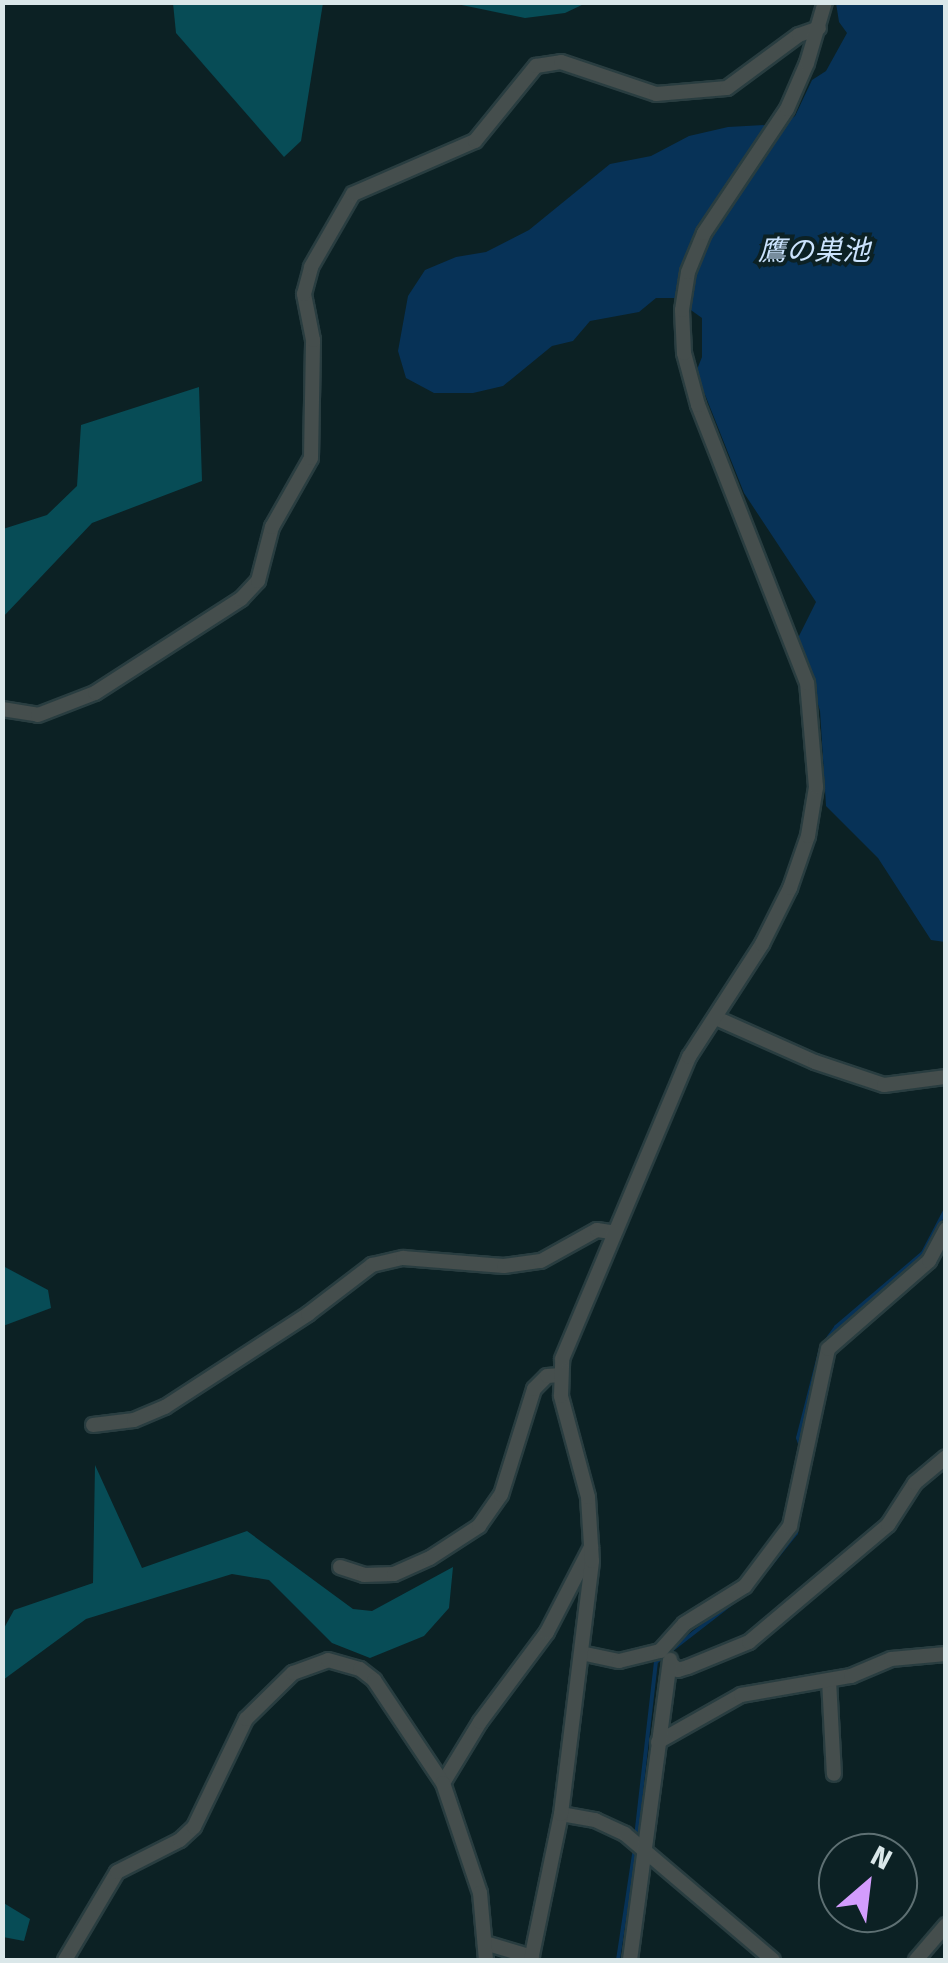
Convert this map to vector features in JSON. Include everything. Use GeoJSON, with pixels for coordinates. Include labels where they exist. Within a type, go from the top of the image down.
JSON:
{"type":"FeatureCollection","features":[{"type":"Feature","properties":{"kind":"street"},"geometry":{"type":"LineString","coordinates":[[485,1943],[531,1959],[562,1814],[592,1544],[588,1496],[561,1396],[571,1331],[689,1056],[716,1018],[790,888],[808,836],[816,787],[808,684],[698,405],[684,352],[682,310],[688,272],[704,233],[786,109],[819,28],[824,2]]}},
{"type":"Feature","properties":{"kind":"street"},"geometry":{"type":"LineString","coordinates":[[2,709],[38,714],[96,693],[241,598],[258,581],[272,527],[311,458],[312,340],[304,294],[307,280],[353,194],[475,141],[536,66],[561,62],[656,94],[727,88],[799,35],[819,28]]}},
{"type":"Feature","properties":{"kind":"street"},"geometry":{"type":"LineString","coordinates":[[716,1018],[854,1077],[880,1084],[946,1076]]}},
{"type":"Feature","properties":{"kind":"street"},"geometry":{"type":"LineString","coordinates":[[581,1653],[619,1661],[660,1651],[684,1624],[735,1596],[777,1549],[790,1526],[828,1349],[929,1261],[946,1229]]}},
{"type":"Feature","properties":{"kind":"street"},"geometry":{"type":"LineString","coordinates":[[94,1425],[134,1420],[165,1407],[308,1314],[372,1265],[403,1258],[504,1266],[541,1261],[597,1230],[612,1232]]}},
{"type":"Feature","properties":{"kind":"street"},"geometry":{"type":"LineString","coordinates":[[340,1566],[374,1576],[403,1572],[479,1526],[501,1495],[538,1383],[562,1375]]}},
{"type":"Feature","properties":{"kind":"street"},"geometry":{"type":"LineString","coordinates":[[660,1651],[678,1670],[749,1642],[888,1526],[915,1483],[946,1457]]}},
{"type":"Feature","properties":{"kind":"street"},"geometry":{"type":"LineString","coordinates":[[444,1783],[480,1722],[547,1632],[592,1544]]}},
{"type":"Feature","properties":{"kind":"street"},"geometry":{"type":"LineString","coordinates":[[658,1742],[735,1697],[829,1680],[892,1658],[946,1654]]}},
{"type":"Feature","properties":{"kind":"street"},"geometry":{"type":"LineString","coordinates":[[65,1960],[117,1872],[180,1840],[194,1828],[246,1719],[293,1673],[315,1661],[345,1662],[374,1680],[444,1783],[480,1893],[486,1960]]}},
{"type":"Feature","properties":{"kind":"street"},"geometry":{"type":"LineString","coordinates":[[630,1960],[671,1664]]}},
{"type":"Feature","properties":{"kind":"street"},"geometry":{"type":"LineString","coordinates":[[829,1680],[834,1774]]}},
{"type":"Feature","properties":{"kind":"street"},"geometry":{"type":"LineString","coordinates":[[562,1814],[606,1824],[644,1849],[774,1960]]}},
{"type":"Feature","properties":{"kind":"street"},"geometry":{"type":"LineString","coordinates":[[916,1960],[946,1924]]}},
{"type":"Feature","properties":{"kind":"shaded area"},"geometry":{"type":"Polygon","coordinates":[[[173,3],[323,3],[301,141],[284,157],[176,33],[173,3]]]}},
{"type":"Feature","properties":{"kind":"shaded area"},"geometry":{"type":"Polygon","coordinates":[[[452,3],[586,3],[565,13],[525,18],[452,3]]]}},
{"type":"Feature","properties":{"kind":"shaded area"},"geometry":{"type":"Polygon","coordinates":[[[199,387],[202,481],[92,523],[3,617],[3,529],[47,515],[77,486],[81,425],[199,387]]]}},
{"type":"Feature","properties":{"kind":"shaded area"},"geometry":{"type":"Polygon","coordinates":[[[3,1266],[48,1290],[51,1308],[3,1326],[3,1266]]]}},
{"type":"Feature","properties":{"kind":"shaded area"},"geometry":{"type":"Polygon","coordinates":[[[95,1465],[142,1568],[247,1531],[353,1609],[372,1611],[453,1567],[449,1608],[424,1636],[370,1658],[332,1643],[269,1580],[232,1574],[86,1619],[3,1680],[3,1630],[14,1610],[93,1583],[95,1465]]]}},
{"type":"Feature","properties":{"kind":"shaded area"},"geometry":{"type":"Polygon","coordinates":[[[2,1902],[30,1919],[24,1941],[3,1937],[2,1902]]]}},
{"type":"Feature","properties":{"kind":"water","name":"鷹の巣池"},"geometry":{"type":"Polygon","coordinates":[[[836,3],[945,3],[945,942],[931,940],[878,858],[826,806],[820,711],[798,638],[816,602],[744,493],[696,372],[702,357],[702,318],[674,298],[656,298],[639,312],[590,321],[573,341],[552,346],[503,386],[473,393],[434,393],[406,378],[398,351],[408,296],[425,270],[456,257],[486,252],[529,230],[610,164],[651,156],[689,136],[728,127],[784,124],[795,116],[812,80],[826,71],[847,33],[839,22],[836,3]]]}},
{"type":"Feature","properties":{"kind":"waterway"},"geometry":{"type":"LineString","coordinates":[[802,1450],[798,1438],[821,1348],[836,1327],[923,1253],[946,1209]]}},
{"type":"Feature","properties":{"kind":"waterway"},"geometry":{"type":"LineString","coordinates":[[759,1579],[796,1533],[808,1468]]}},
{"type":"Feature","properties":{"kind":"waterway"},"geometry":{"type":"LineString","coordinates":[[636,1837],[656,1662],[745,1593]]}},
{"type":"Feature","properties":{"kind":"waterway"},"geometry":{"type":"LineString","coordinates":[[618,1960],[635,1847]]}}]}
